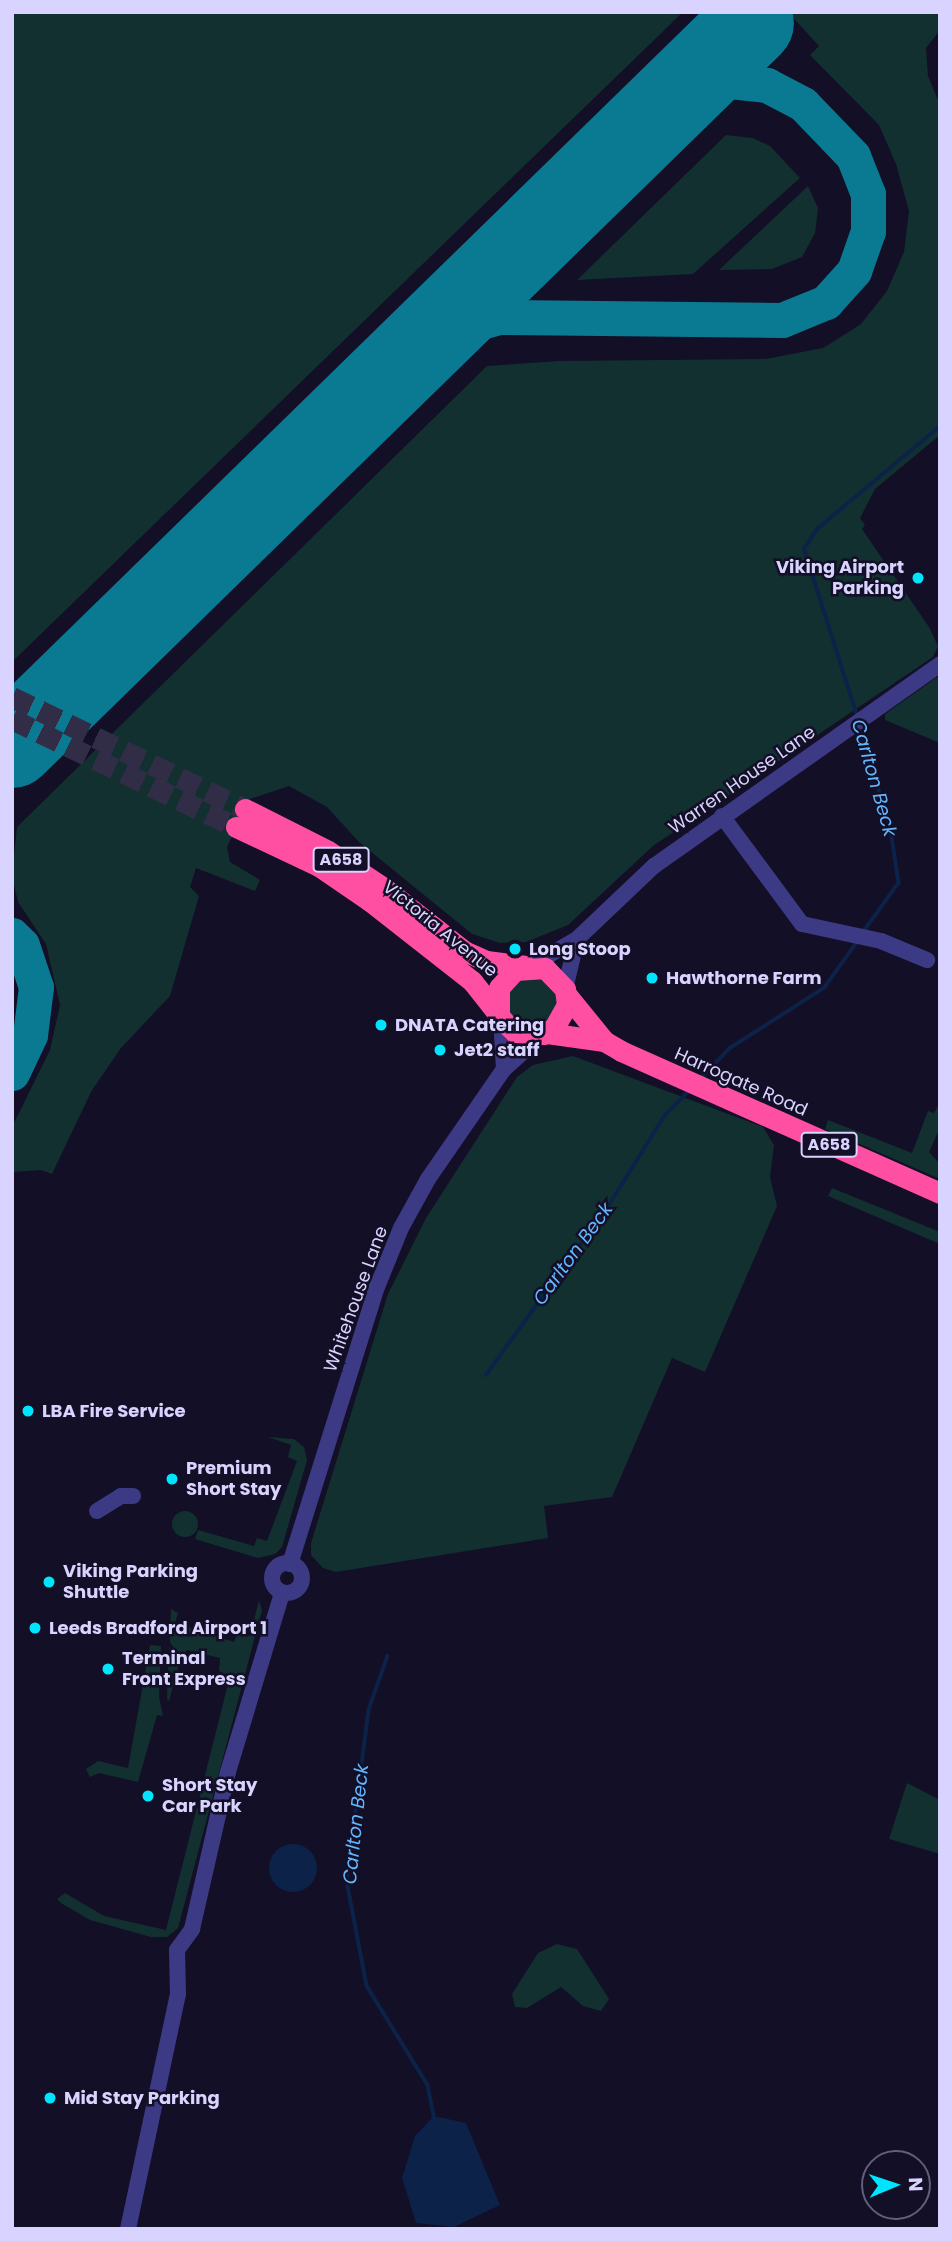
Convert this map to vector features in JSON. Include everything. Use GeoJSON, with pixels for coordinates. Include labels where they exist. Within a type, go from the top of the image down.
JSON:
{"type":"FeatureCollection","features":[{"type":"Feature","properties":{"kind":"highway","name":"Victoria Avenue"},"geometry":{"type":"LineString","coordinates":[[240,818],[328,851],[472,981],[500,1015]]}},
{"type":"Feature","properties":{"kind":"highway","name":"Victoria Avenue"},"geometry":{"type":"LineString","coordinates":[[378,895],[464,951],[486,961],[528,966]]}},
{"type":"Feature","properties":{"kind":"highway"},"geometry":{"type":"LineString","coordinates":[[528,966],[555,974],[566,991],[563,1018],[545,1033],[515,1032],[500,1015],[499,988],[515,970],[528,966]]}},
{"type":"Feature","properties":{"kind":"highway","name":"Harrogate Road"},"geometry":{"type":"LineString","coordinates":[[566,991],[604,1041]]}},
{"type":"Feature","properties":{"kind":"highway","name":"Harrogate Road"},"geometry":{"type":"LineString","coordinates":[[545,1033],[604,1041],[650,1067],[940,1193]]}},
{"type":"Feature","properties":{"kind":"street","name":"Warren House Lane"},"geometry":{"type":"LineString","coordinates":[[528,966],[577,939],[654,866],[940,664]]}},
{"type":"Feature","properties":{"kind":"street"},"geometry":{"type":"LineString","coordinates":[[722,816],[802,924],[827,932],[881,942],[927,960]]}},
{"type":"Feature","properties":{"kind":"street"},"geometry":{"type":"LineString","coordinates":[[566,991],[577,939]]}},
{"type":"Feature","properties":{"kind":"street"},"geometry":{"type":"LineString","coordinates":[[500,1015],[503,1069]]}},
{"type":"Feature","properties":{"kind":"street","name":"Whitehouse Lane"},"geometry":{"type":"LineString","coordinates":[[128,2229],[178,1994],[177,1950],[192,1929],[228,1772],[282,1593],[274,1586],[273,1572],[290,1564],[377,1287],[401,1228],[428,1179],[503,1069],[545,1033]]}},
{"type":"Feature","properties":{"kind":"street"},"geometry":{"type":"LineString","coordinates":[[97,1511],[121,1496],[133,1496]]}},
{"type":"Feature","properties":{"kind":"green space"},"geometry":{"type":"Polygon","coordinates":[[[12,12],[683,12],[12,662],[12,12]]]}},
{"type":"Feature","properties":{"kind":"green space"},"geometry":{"type":"Polygon","coordinates":[[[788,12],[940,12],[940,30],[926,48],[928,76],[940,105],[940,435],[875,489],[860,518],[865,525],[862,529],[929,627],[938,646],[933,657],[653,846],[568,925],[526,942],[500,943],[472,934],[359,842],[327,807],[289,786],[250,799],[227,847],[230,862],[260,880],[255,891],[196,868],[190,887],[199,896],[170,996],[121,1048],[92,1090],[52,1174],[41,1170],[12,1172],[12,1127],[50,1050],[60,1005],[46,944],[18,902],[12,876],[17,827],[487,366],[559,361],[766,359],[823,348],[861,324],[887,291],[904,252],[909,211],[896,164],[879,125],[810,55],[819,46],[788,12]]]}},
{"type":"Feature","properties":{"kind":"green space"},"geometry":{"type":"Polygon","coordinates":[[[726,135],[753,138],[770,146],[800,178],[693,274],[577,280],[726,135]]]}},
{"type":"Feature","properties":{"kind":"green space"},"geometry":{"type":"Polygon","coordinates":[[[808,186],[818,208],[815,233],[802,257],[772,269],[719,270],[808,186]]]}},
{"type":"Feature","properties":{"kind":"green space"},"geometry":{"type":"Polygon","coordinates":[[[940,675],[940,743],[885,720],[885,714],[940,675]]]}},
{"type":"Feature","properties":{"kind":"green space"},"geometry":{"type":"Polygon","coordinates":[[[533,976],[551,983],[558,1001],[551,1019],[533,1026],[515,1019],[508,1001],[515,983],[533,976]]]}},
{"type":"Feature","properties":{"kind":"green space"},"geometry":{"type":"Polygon","coordinates":[[[573,1056],[763,1127],[774,1145],[770,1177],[777,1206],[705,1372],[672,1358],[612,1497],[544,1506],[548,1538],[336,1572],[323,1568],[311,1555],[311,1543],[388,1294],[426,1218],[517,1077],[533,1065],[573,1056]]]}},
{"type":"Feature","properties":{"kind":"green space"},"geometry":{"type":"Polygon","coordinates":[[[940,1102],[940,1128],[929,1152],[940,1164],[940,1179],[825,1129],[828,1120],[912,1153],[928,1111],[934,1113],[940,1102]]]}},
{"type":"Feature","properties":{"kind":"green space"},"geometry":{"type":"Polygon","coordinates":[[[832,1188],[940,1232],[940,1244],[828,1196],[832,1188]]]}},
{"type":"Feature","properties":{"kind":"green space"},"geometry":{"type":"Polygon","coordinates":[[[268,1437],[294,1439],[304,1447],[307,1460],[282,1547],[275,1554],[258,1558],[195,1539],[198,1530],[254,1546],[257,1538],[267,1541],[297,1461],[288,1457],[291,1445],[268,1437]]]}},
{"type":"Feature","properties":{"kind":"green space"},"geometry":{"type":"Polygon","coordinates":[[[185,1511],[194,1515],[198,1524],[194,1533],[185,1537],[176,1533],[172,1524],[176,1515],[185,1511]]]}},
{"type":"Feature","properties":{"kind":"green space"},"geometry":{"type":"Polygon","coordinates":[[[259,1600],[262,1610],[178,1928],[167,1937],[151,1937],[90,1920],[61,1903],[57,1899],[65,1893],[104,1916],[166,1930],[230,1676],[219,1671],[220,1658],[187,1650],[181,1660],[170,1642],[171,1609],[178,1613],[175,1623],[234,1642],[237,1633],[250,1636],[259,1600]]]}},
{"type":"Feature","properties":{"kind":"green space"},"geometry":{"type":"Polygon","coordinates":[[[150,1645],[161,1646],[159,1697],[163,1716],[157,1715],[138,1782],[99,1773],[90,1777],[86,1769],[98,1761],[128,1768],[150,1645]]]}},
{"type":"Feature","properties":{"kind":"green space"},"geometry":{"type":"Polygon","coordinates":[[[169,1646],[179,1664],[169,1701],[167,1699],[169,1646]]]}},
{"type":"Feature","properties":{"kind":"green space"},"geometry":{"type":"Polygon","coordinates":[[[907,1783],[940,1800],[940,1854],[889,1839],[907,1783]]]}},
{"type":"Feature","properties":{"kind":"green space"},"geometry":{"type":"Polygon","coordinates":[[[557,1944],[577,1949],[609,1999],[601,2011],[583,2006],[561,1987],[527,2008],[515,2007],[512,1994],[538,1953],[557,1944]]]}},
{"type":"Feature","properties":{"kind":"water"},"geometry":{"type":"Polygon","coordinates":[[[293,1844],[310,1851],[317,1868],[310,1885],[293,1892],[276,1885],[269,1868],[276,1851],[293,1844]]]}},
{"type":"Feature","properties":{"kind":"water"},"geometry":{"type":"Polygon","coordinates":[[[434,2116],[466,2123],[500,2205],[454,2227],[416,2223],[402,2178],[415,2136],[434,2116]]]}},
{"type":"Feature","properties":{"kind":"waterway","name":"Carlton Beck"},"geometry":{"type":"LineString","coordinates":[[857,716],[804,549],[817,529],[940,426]]}},
{"type":"Feature","properties":{"kind":"waterway","name":"Carlton Beck"},"geometry":{"type":"LineString","coordinates":[[860,726],[891,830],[899,883],[863,933]]}},
{"type":"Feature","properties":{"kind":"waterway","name":"Carlton Beck"},"geometry":{"type":"LineString","coordinates":[[701,1078],[730,1048],[824,988],[857,942]]}},
{"type":"Feature","properties":{"kind":"waterway","name":"Carlton Beck"},"geometry":{"type":"LineString","coordinates":[[486,1375],[609,1205],[665,1115],[689,1091]]}},
{"type":"Feature","properties":{"kind":"waterway","name":"Carlton Beck"},"geometry":{"type":"LineString","coordinates":[[388,1656],[369,1710],[347,1881],[367,1986],[428,2085],[435,2120]]}},
{"type":"Feature","properties":{"kind":"taxiway"},"geometry":{"type":"LineString","coordinates":[[400,365],[453,330],[499,317],[782,320],[826,302],[854,271],[868,231],[868,194],[853,156],[803,104],[767,85],[729,81],[691,92],[656,115]]}},
{"type":"Feature","properties":{"kind":"taxiway"},"geometry":{"type":"LineString","coordinates":[[12,935],[22,945],[36,987],[30,1035],[12,1073]]}},
{"type":"Feature","properties":{"kind":"runway"},"geometry":{"type":"LineString","coordinates":[[12,745],[751,23]]}},
{"type":"Feature","properties":{"kind":"tunnel"},"geometry":{"type":"LineString","coordinates":[[12,697],[245,809]]}},
{"type":"Feature","properties":{"kind":"tunnel"},"geometry":{"type":"LineString","coordinates":[[12,719],[236,827]]}},
{"type":"Feature","properties":{"kind":"place","name":"Viking Airport Parking"},"geometry":{"type":"Point","coordinates":[918,578]}},
{"type":"Feature","properties":{"kind":"place","name":"Long Stoop"},"geometry":{"type":"Point","coordinates":[515,949]}},
{"type":"Feature","properties":{"kind":"place","name":"Hawthorne Farm"},"geometry":{"type":"Point","coordinates":[652,978]}},
{"type":"Feature","properties":{"kind":"place","name":"DNATA Catering"},"geometry":{"type":"Point","coordinates":[381,1025]}},
{"type":"Feature","properties":{"kind":"place","name":"Jet2 staff"},"geometry":{"type":"Point","coordinates":[440,1050]}},
{"type":"Feature","properties":{"kind":"place","name":"LBA Fire Service"},"geometry":{"type":"Point","coordinates":[28,1411]}},
{"type":"Feature","properties":{"kind":"place","name":"Premium Short Stay"},"geometry":{"type":"Point","coordinates":[172,1479]}},
{"type":"Feature","properties":{"kind":"place","name":"Viking Parking Shuttle"},"geometry":{"type":"Point","coordinates":[49,1582]}},
{"type":"Feature","properties":{"kind":"place","name":"Leeds Bradford Airport 1"},"geometry":{"type":"Point","coordinates":[35,1628]}},
{"type":"Feature","properties":{"kind":"place","name":"Terminal Front Express"},"geometry":{"type":"Point","coordinates":[108,1669]}},
{"type":"Feature","properties":{"kind":"place","name":"Short Stay Car Park"},"geometry":{"type":"Point","coordinates":[148,1796]}},
{"type":"Feature","properties":{"kind":"place","name":"Mid Stay Parking"},"geometry":{"type":"Point","coordinates":[50,2098]}}]}
